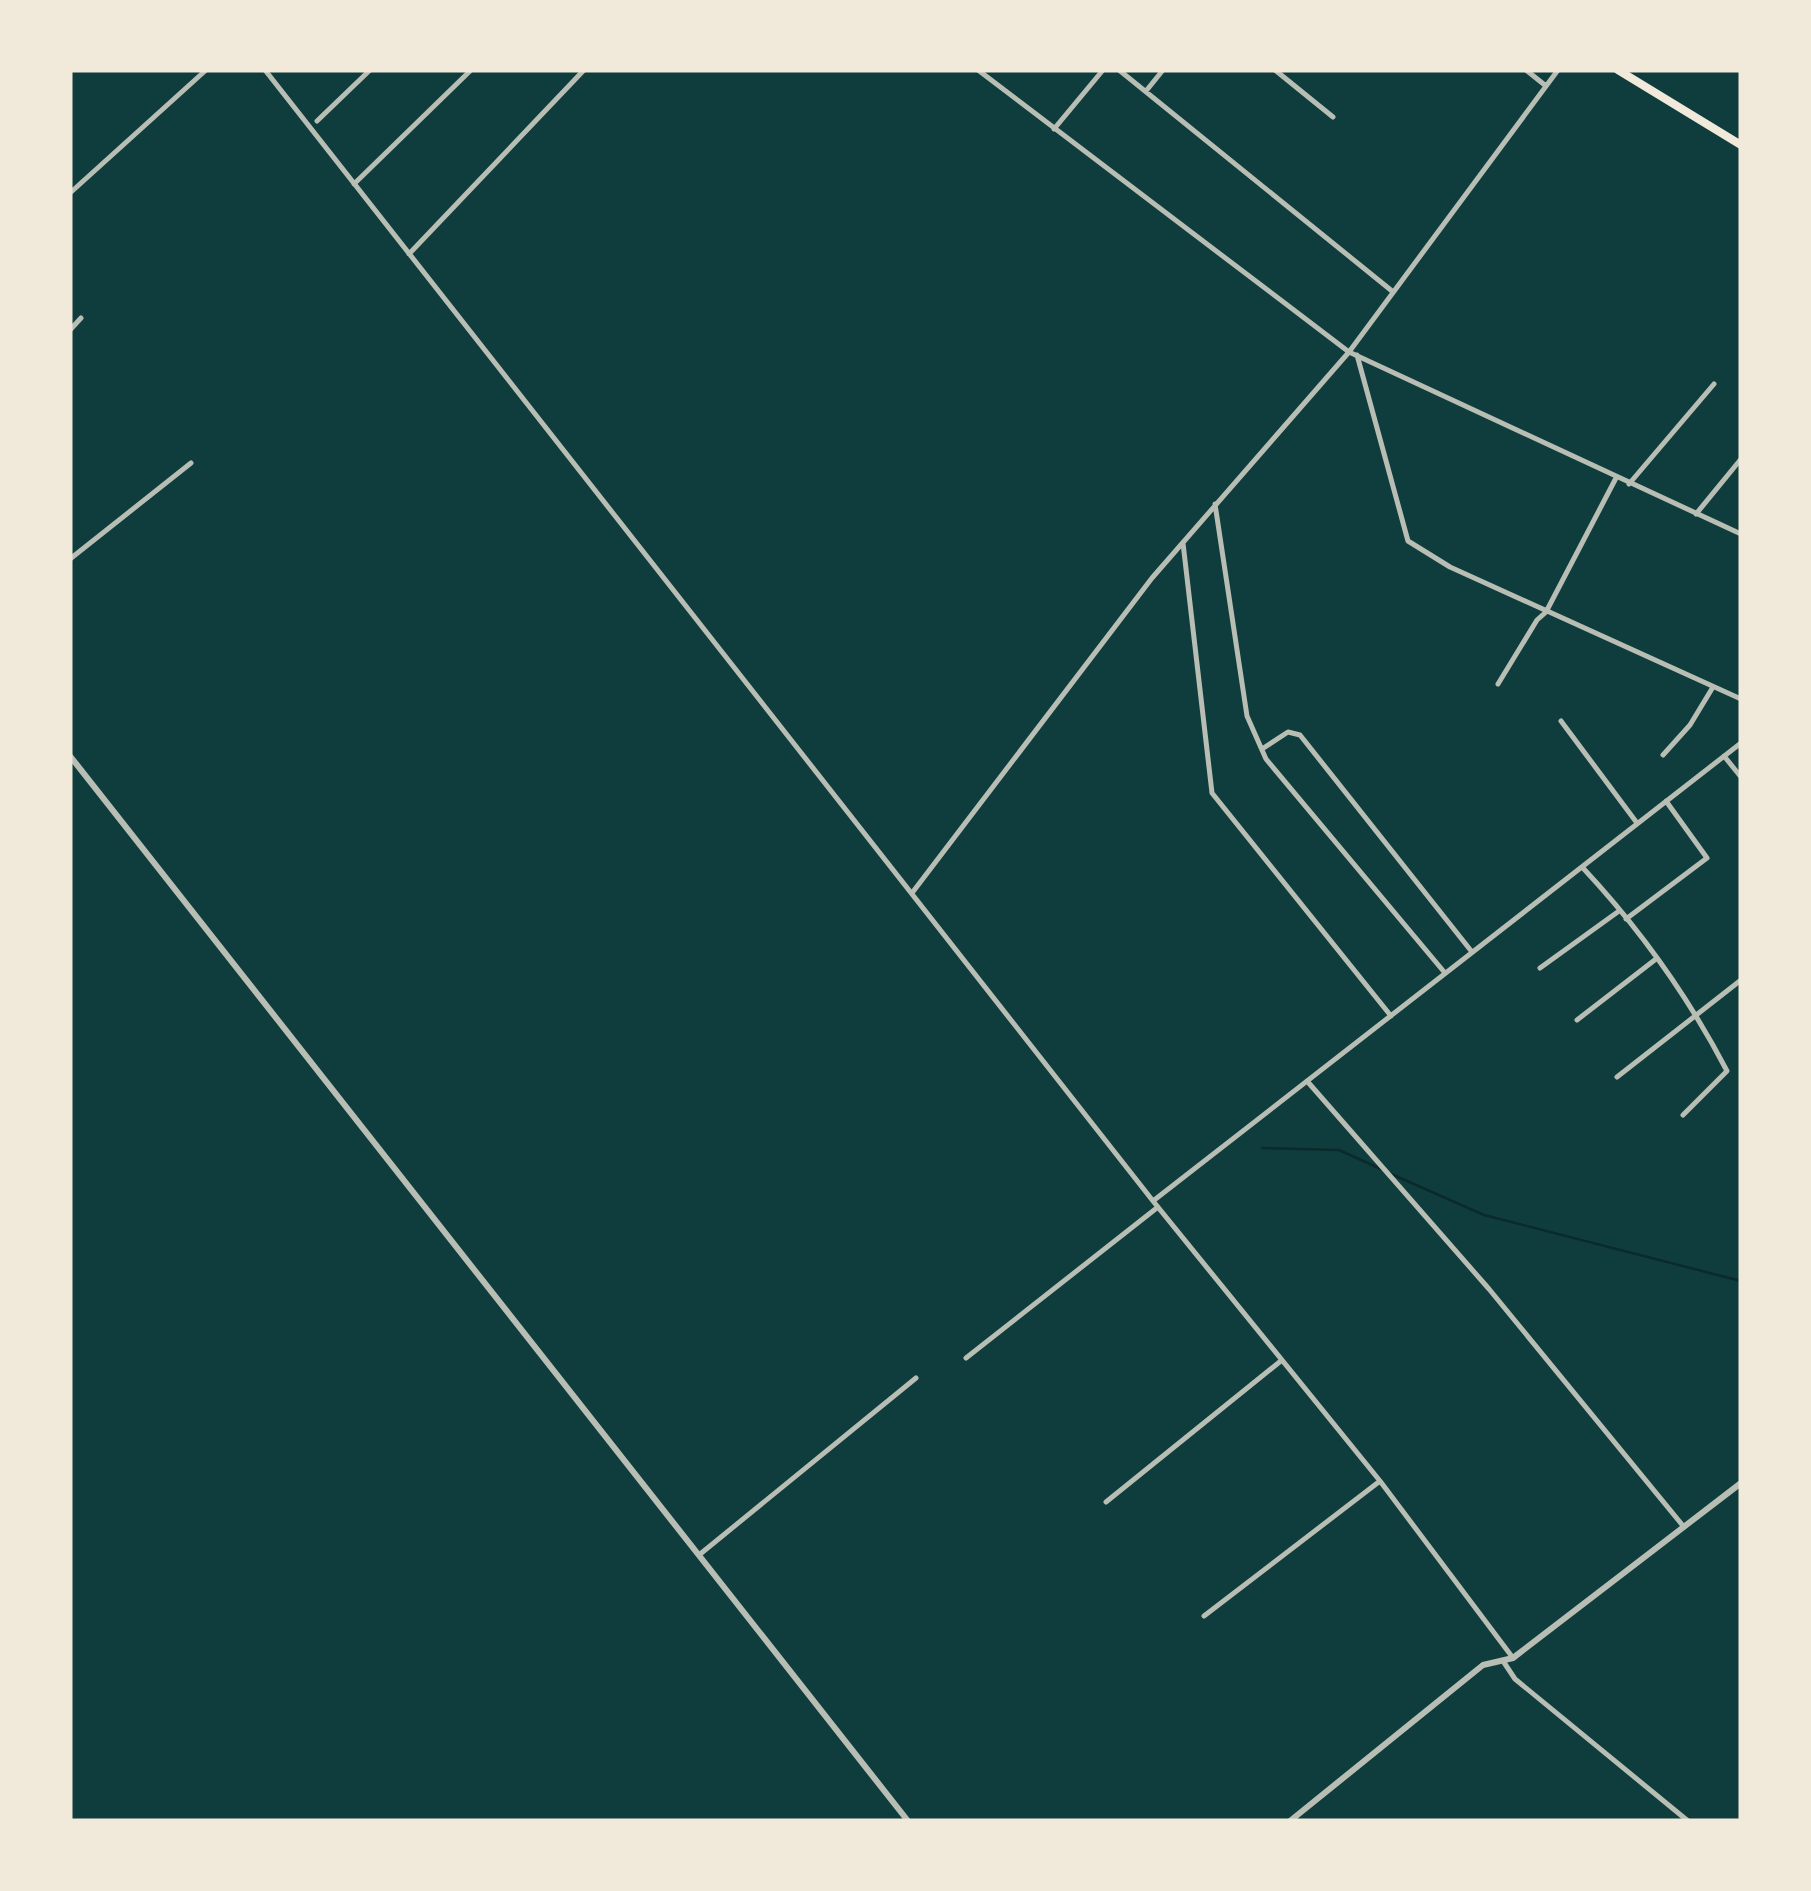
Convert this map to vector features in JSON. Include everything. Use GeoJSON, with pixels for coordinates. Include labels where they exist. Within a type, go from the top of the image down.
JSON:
{"type":"FeatureCollection","features":[{"type":"Feature","properties":{"kind":"main road"},"geometry":{"type":"LineString","coordinates":[[1618,70],[1741,145]]}},
{"type":"Feature","properties":{"kind":"street"},"geometry":{"type":"LineString","coordinates":[[70,192],[206,70]]}},
{"type":"Feature","properties":{"kind":"street"},"geometry":{"type":"LineString","coordinates":[[265,70],[1156,1204],[1380,1481],[1513,1658]]}},
{"type":"Feature","properties":{"kind":"street"},"geometry":{"type":"LineString","coordinates":[[317,121],[370,70]]}},
{"type":"Feature","properties":{"kind":"street"},"geometry":{"type":"LineString","coordinates":[[354,184],[471,70]]}},
{"type":"Feature","properties":{"kind":"street"},"geometry":{"type":"LineString","coordinates":[[409,254],[584,70]]}},
{"type":"Feature","properties":{"kind":"street"},"geometry":{"type":"LineString","coordinates":[[978,70],[1350,352],[1741,534]]}},
{"type":"Feature","properties":{"kind":"street"},"geometry":{"type":"LineString","coordinates":[[1054,129],[1102,70]]}},
{"type":"Feature","properties":{"kind":"street"},"geometry":{"type":"LineString","coordinates":[[1119,70],[1392,291]]}},
{"type":"Feature","properties":{"kind":"street"},"geometry":{"type":"LineString","coordinates":[[1146,92],[1164,70]]}},
{"type":"Feature","properties":{"kind":"street"},"geometry":{"type":"LineString","coordinates":[[1275,70],[1333,117]]}},
{"type":"Feature","properties":{"kind":"street"},"geometry":{"type":"LineString","coordinates":[[1526,70],[1546,86]]}},
{"type":"Feature","properties":{"kind":"street"},"geometry":{"type":"LineString","coordinates":[[912,894],[1183,542],[1350,352],[1558,70]]}},
{"type":"Feature","properties":{"kind":"street"},"geometry":{"type":"LineString","coordinates":[[70,330],[82,318]]}},
{"type":"Feature","properties":{"kind":"street"},"geometry":{"type":"LineString","coordinates":[[1357,355],[1408,541],[1450,567],[1741,699]]}},
{"type":"Feature","properties":{"kind":"street"},"geometry":{"type":"LineString","coordinates":[[1629,484],[1714,384]]}},
{"type":"Feature","properties":{"kind":"street"},"geometry":{"type":"LineString","coordinates":[[1696,514],[1741,458]]}},
{"type":"Feature","properties":{"kind":"street"},"geometry":{"type":"LineString","coordinates":[[70,559],[191,464]]}},
{"type":"Feature","properties":{"kind":"street"},"geometry":{"type":"LineString","coordinates":[[1498,684],[1537,620],[1546,612],[1616,478]]}},
{"type":"Feature","properties":{"kind":"street"},"geometry":{"type":"LineString","coordinates":[[1216,504],[1247,716],[1266,759],[1445,974]]}},
{"type":"Feature","properties":{"kind":"street"},"geometry":{"type":"LineString","coordinates":[[1183,542],[1212,794],[1390,1016]]}},
{"type":"Feature","properties":{"kind":"street"},"geometry":{"type":"LineString","coordinates":[[1663,755],[1690,725],[1713,687]]}},
{"type":"Feature","properties":{"kind":"street"},"geometry":{"type":"LineString","coordinates":[[1561,721],[1638,824]]}},
{"type":"Feature","properties":{"kind":"street"},"geometry":{"type":"LineString","coordinates":[[1262,748],[1288,732],[1300,735],[1472,952]]}},
{"type":"Feature","properties":{"kind":"street"},"geometry":{"type":"LineString","coordinates":[[966,1358],[1307,1081],[1741,743]]}},
{"type":"Feature","properties":{"kind":"street"},"geometry":{"type":"LineString","coordinates":[[70,756],[908,1821]]}},
{"type":"Feature","properties":{"kind":"street"},"geometry":{"type":"LineString","coordinates":[[1724,756],[1741,777]]}},
{"type":"Feature","properties":{"kind":"street"},"geometry":{"type":"LineString","coordinates":[[1626,920],[1707,858],[1666,802]]}},
{"type":"Feature","properties":{"kind":"street"},"geometry":{"type":"LineString","coordinates":[[1582,867],[1697,1014],[1727,1071],[1683,1114]]}},
{"type":"Feature","properties":{"kind":"street"},"geometry":{"type":"LineString","coordinates":[[1540,968],[1620,911]]}},
{"type":"Feature","properties":{"kind":"street"},"geometry":{"type":"LineString","coordinates":[[1577,1020],[1656,959]]}},
{"type":"Feature","properties":{"kind":"street"},"geometry":{"type":"LineString","coordinates":[[1617,1077],[1741,980]]}},
{"type":"Feature","properties":{"kind":"street"},"geometry":{"type":"LineString","coordinates":[[1307,1081],[1488,1289],[1684,1527]]}},
{"type":"Feature","properties":{"kind":"street"},"geometry":{"type":"LineString","coordinates":[[1106,1502],[1282,1360]]}},
{"type":"Feature","properties":{"kind":"street"},"geometry":{"type":"LineString","coordinates":[[698,1555],[916,1378]]}},
{"type":"Feature","properties":{"kind":"street"},"geometry":{"type":"LineString","coordinates":[[1204,1616],[1380,1481]]}},
{"type":"Feature","properties":{"kind":"street"},"geometry":{"type":"LineString","coordinates":[[1290,1821],[1483,1665],[1513,1658],[1741,1483]]}},
{"type":"Feature","properties":{"kind":"street"},"geometry":{"type":"LineString","coordinates":[[1503,1661],[1515,1680],[1688,1821]]}},
{"type":"Feature","properties":{"kind":"waterway"},"geometry":{"type":"LineString","coordinates":[[1262,1148],[1339,1150],[1381,1169]]}},
{"type":"Feature","properties":{"kind":"waterway"},"geometry":{"type":"LineString","coordinates":[[1389,1173],[1484,1215],[1741,1281]]}}]}
